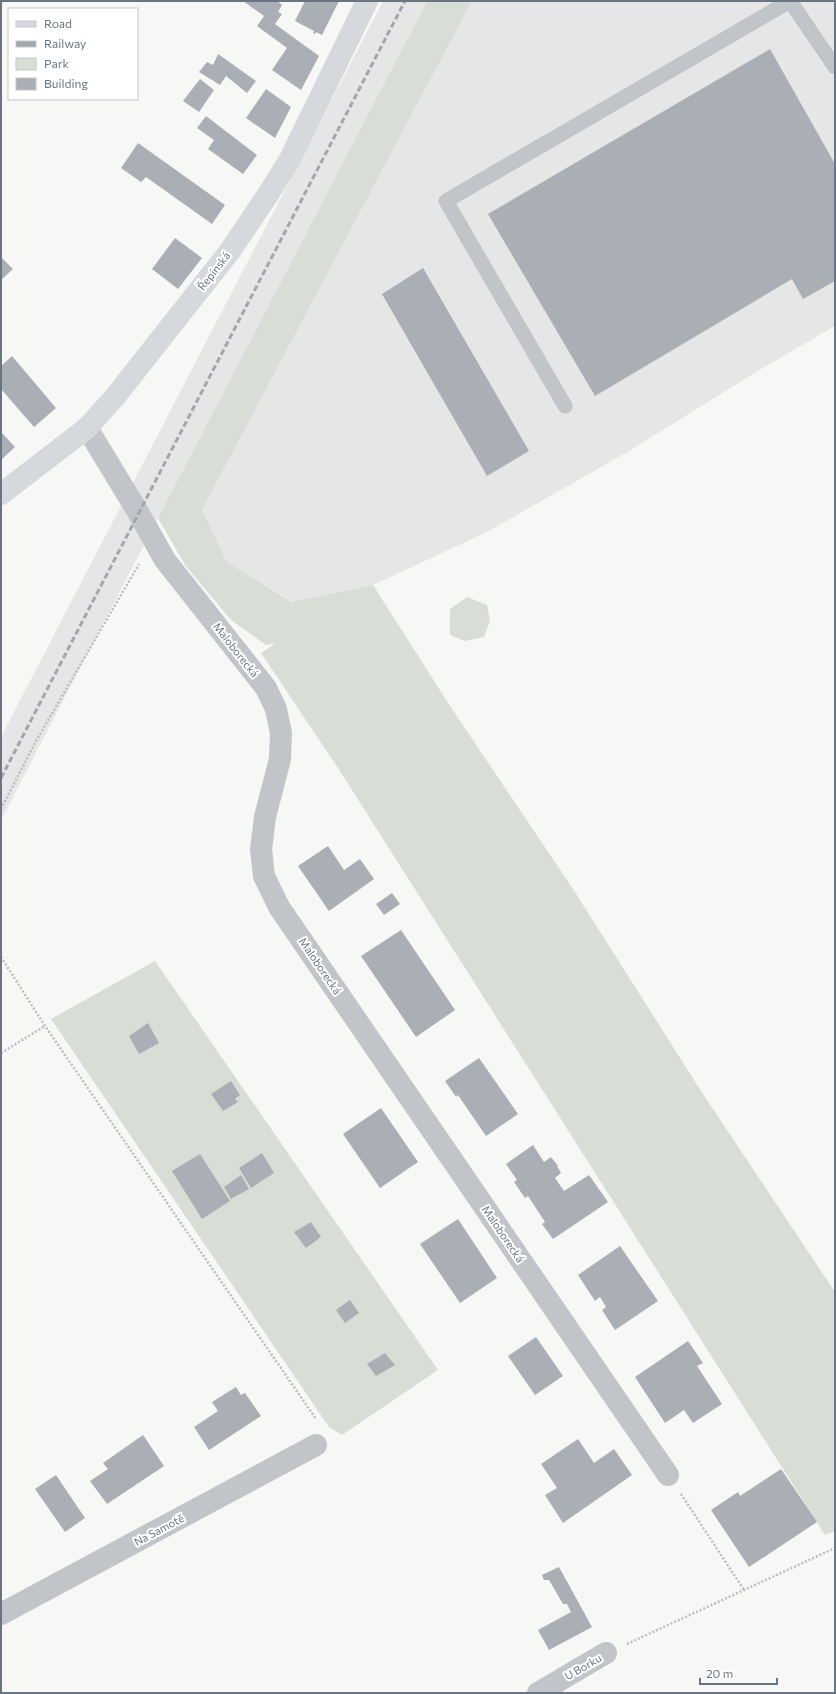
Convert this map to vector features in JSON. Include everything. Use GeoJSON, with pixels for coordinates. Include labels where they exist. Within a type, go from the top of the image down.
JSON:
{"type":"FeatureCollection","features":[{"type":"Feature","properties":{"kind":"street","name":"Řepínská"},"geometry":{"type":"LineString","coordinates":[[1,494],[87,428],[114,398],[230,251],[290,159],[367,1]]}},
{"type":"Feature","properties":{"kind":"street","name":"Maloborecká"},"geometry":{"type":"LineString","coordinates":[[87,428],[165,560],[266,688],[276,709],[281,733],[280,759],[265,818],[261,849],[264,876],[279,907],[668,1475]]}},
{"type":"Feature","properties":{"kind":"street","name":"Na Samotě"},"geometry":{"type":"LineString","coordinates":[[1,1614],[316,1445]]}},
{"type":"Feature","properties":{"kind":"street","name":"U Borku"},"geometry":{"type":"LineString","coordinates":[[538,1693],[606,1653]]}},
{"type":"Feature","properties":{"kind":"lane"},"geometry":{"type":"LineString","coordinates":[[565,406],[446,201],[790,1],[835,67]]}},
{"type":"Feature","properties":{"kind":"path"},"geometry":{"type":"LineString","coordinates":[[1,809],[36,741],[154,540]]}},
{"type":"Feature","properties":{"kind":"path"},"geometry":{"type":"LineString","coordinates":[[1,957],[45,1026],[316,1419]]}},
{"type":"Feature","properties":{"kind":"path"},"geometry":{"type":"LineString","coordinates":[[1,1053],[45,1026]]}},
{"type":"Feature","properties":{"kind":"path"},"geometry":{"type":"LineString","coordinates":[[668,1475],[744,1590]]}},
{"type":"Feature","properties":{"kind":"path"},"geometry":{"type":"LineString","coordinates":[[606,1653],[835,1548]]}},
{"type":"Feature","properties":{"kind":"shaded area"},"geometry":{"type":"Polygon","coordinates":[[[383,1],[427,1],[1,820],[1,737],[383,1]]]}},
{"type":"Feature","properties":{"kind":"shaded area"},"geometry":{"type":"Polygon","coordinates":[[[472,1],[835,1],[835,326],[761,369],[629,451],[487,532],[373,585],[293,602],[227,562],[202,510],[472,1]]]}},
{"type":"Feature","properties":{"kind":"green space"},"geometry":{"type":"Polygon","coordinates":[[[427,1],[472,1],[202,510],[227,562],[292,602],[373,585],[452,709],[573,889],[701,1091],[835,1292],[835,1531],[825,1535],[338,768],[261,653],[275,644],[266,645],[231,620],[185,565],[158,518],[427,1]]]}},
{"type":"Feature","properties":{"kind":"green space"},"geometry":{"type":"Polygon","coordinates":[[[467,597],[487,605],[490,621],[484,637],[465,641],[450,635],[450,609],[467,597]]]}},
{"type":"Feature","properties":{"kind":"green space"},"geometry":{"type":"Polygon","coordinates":[[[155,961],[438,1370],[342,1435],[329,1427],[51,1019],[155,961]]]}},
{"type":"Feature","properties":{"kind":"building"},"geometry":{"type":"Polygon","coordinates":[[[243,1],[277,1],[282,5],[278,12],[282,14],[275,24],[319,56],[301,90],[272,70],[287,48],[257,26],[264,16],[243,1]]]}},
{"type":"Feature","properties":{"kind":"building"},"geometry":{"type":"Polygon","coordinates":[[[305,1],[339,1],[322,35],[316,32],[315,34],[313,33],[314,31],[295,21],[305,1]]]}},
{"type":"Feature","properties":{"kind":"building"},"geometry":{"type":"Polygon","coordinates":[[[770,49],[835,164],[835,281],[803,299],[792,279],[595,396],[488,214],[770,49]]]}},
{"type":"Feature","properties":{"kind":"building"},"geometry":{"type":"Polygon","coordinates":[[[218,54],[256,81],[247,93],[226,76],[220,85],[199,72],[207,62],[213,65],[218,54]]]}},
{"type":"Feature","properties":{"kind":"building"},"geometry":{"type":"Polygon","coordinates":[[[200,79],[214,90],[199,112],[183,101],[200,79]]]}},
{"type":"Feature","properties":{"kind":"building"},"geometry":{"type":"Polygon","coordinates":[[[266,89],[291,107],[275,138],[246,118],[266,89]]]}},
{"type":"Feature","properties":{"kind":"building"},"geometry":{"type":"Polygon","coordinates":[[[206,116],[257,155],[243,174],[208,149],[214,140],[197,128],[206,116]]]}},
{"type":"Feature","properties":{"kind":"building"},"geometry":{"type":"Polygon","coordinates":[[[138,143],[225,205],[212,224],[146,177],[141,182],[121,168],[138,143]]]}},
{"type":"Feature","properties":{"kind":"building"},"geometry":{"type":"Polygon","coordinates":[[[175,238],[202,258],[178,289],[152,269],[175,238]]]}},
{"type":"Feature","properties":{"kind":"building"},"geometry":{"type":"Polygon","coordinates":[[[1,257],[13,269],[1,280],[1,257]]]}},
{"type":"Feature","properties":{"kind":"building"},"geometry":{"type":"Polygon","coordinates":[[[423,268],[529,451],[487,476],[382,294],[423,268]]]}},
{"type":"Feature","properties":{"kind":"building"},"geometry":{"type":"Polygon","coordinates":[[[12,356],[56,408],[34,427],[1,389],[1,366],[12,356]]]}},
{"type":"Feature","properties":{"kind":"building"},"geometry":{"type":"Polygon","coordinates":[[[1,432],[15,447],[1,460],[1,432]]]}},
{"type":"Feature","properties":{"kind":"building"},"geometry":{"type":"Polygon","coordinates":[[[328,846],[344,870],[360,859],[374,879],[329,911],[298,866],[328,846]]]}},
{"type":"Feature","properties":{"kind":"building"},"geometry":{"type":"Polygon","coordinates":[[[392,893],[400,904],[384,915],[376,904],[392,893]]]}},
{"type":"Feature","properties":{"kind":"building"},"geometry":{"type":"Polygon","coordinates":[[[401,930],[455,1010],[416,1037],[361,956],[401,930]]]}},
{"type":"Feature","properties":{"kind":"building"},"geometry":{"type":"Polygon","coordinates":[[[148,1023],[159,1043],[139,1054],[129,1036],[148,1023]]]}},
{"type":"Feature","properties":{"kind":"building"},"geometry":{"type":"Polygon","coordinates":[[[479,1058],[518,1114],[486,1136],[458,1095],[456,1097],[445,1081],[479,1058]]]}},
{"type":"Feature","properties":{"kind":"building"},"geometry":{"type":"Polygon","coordinates":[[[231,1081],[240,1095],[235,1099],[238,1102],[223,1111],[211,1094],[231,1081]]]}},
{"type":"Feature","properties":{"kind":"building"},"geometry":{"type":"Polygon","coordinates":[[[381,1108],[418,1162],[380,1188],[343,1134],[381,1108]]]}},
{"type":"Feature","properties":{"kind":"building"},"geometry":{"type":"Polygon","coordinates":[[[533,1145],[544,1162],[551,1157],[558,1166],[561,1173],[555,1178],[564,1191],[589,1175],[608,1202],[553,1239],[542,1224],[545,1222],[528,1196],[525,1198],[514,1182],[517,1180],[506,1164],[533,1145]]]}},
{"type":"Feature","properties":{"kind":"building"},"geometry":{"type":"Polygon","coordinates":[[[262,1153],[274,1173],[251,1188],[239,1168],[262,1153]]]}},
{"type":"Feature","properties":{"kind":"building"},"geometry":{"type":"Polygon","coordinates":[[[200,1154],[230,1201],[202,1219],[172,1171],[200,1154]]]}},
{"type":"Feature","properties":{"kind":"building"},"geometry":{"type":"Polygon","coordinates":[[[241,1175],[249,1189],[231,1199],[224,1187],[241,1175]]]}},
{"type":"Feature","properties":{"kind":"building"},"geometry":{"type":"Polygon","coordinates":[[[458,1219],[497,1278],[460,1303],[420,1244],[458,1219]]]}},
{"type":"Feature","properties":{"kind":"building"},"geometry":{"type":"Polygon","coordinates":[[[311,1222],[321,1237],[306,1248],[294,1232],[311,1222]]]}},
{"type":"Feature","properties":{"kind":"building"},"geometry":{"type":"Polygon","coordinates":[[[620,1246],[658,1301],[615,1330],[602,1310],[606,1307],[600,1297],[595,1301],[578,1275],[620,1246]]]}},
{"type":"Feature","properties":{"kind":"building"},"geometry":{"type":"Polygon","coordinates":[[[350,1300],[359,1313],[345,1323],[336,1310],[350,1300]]]}},
{"type":"Feature","properties":{"kind":"building"},"geometry":{"type":"Polygon","coordinates":[[[536,1337],[563,1376],[535,1395],[508,1356],[536,1337]]]}},
{"type":"Feature","properties":{"kind":"building"},"geometry":{"type":"Polygon","coordinates":[[[688,1341],[703,1363],[697,1366],[722,1404],[693,1423],[684,1410],[665,1423],[635,1377],[688,1341]]]}},
{"type":"Feature","properties":{"kind":"building"},"geometry":{"type":"Polygon","coordinates":[[[385,1353],[395,1365],[376,1376],[367,1364],[385,1353]]]}},
{"type":"Feature","properties":{"kind":"building"},"geometry":{"type":"Polygon","coordinates":[[[236,1387],[241,1395],[245,1393],[261,1416],[209,1450],[194,1427],[218,1411],[212,1402],[236,1387]]]}},
{"type":"Feature","properties":{"kind":"building"},"geometry":{"type":"Polygon","coordinates":[[[143,1435],[164,1466],[107,1504],[90,1481],[108,1469],[103,1463],[143,1435]]]}},
{"type":"Feature","properties":{"kind":"building"},"geometry":{"type":"Polygon","coordinates":[[[578,1439],[594,1463],[614,1449],[632,1475],[563,1523],[545,1495],[557,1488],[541,1464],[578,1439]]]}},
{"type":"Feature","properties":{"kind":"building"},"geometry":{"type":"Polygon","coordinates":[[[781,1469],[817,1522],[749,1567],[711,1510],[738,1492],[740,1496],[781,1469]]]}},
{"type":"Feature","properties":{"kind":"building"},"geometry":{"type":"Polygon","coordinates":[[[56,1475],[85,1518],[65,1532],[35,1489],[56,1475]]]}},
{"type":"Feature","properties":{"kind":"building"},"geometry":{"type":"Polygon","coordinates":[[[559,1567],[592,1627],[549,1650],[538,1630],[571,1612],[567,1604],[563,1604],[549,1580],[544,1580],[542,1575],[559,1567]]]}},
{"type":"Feature","properties":{"kind":"railway"},"geometry":{"type":"LineString","coordinates":[[1,778],[405,1]]}}]}
